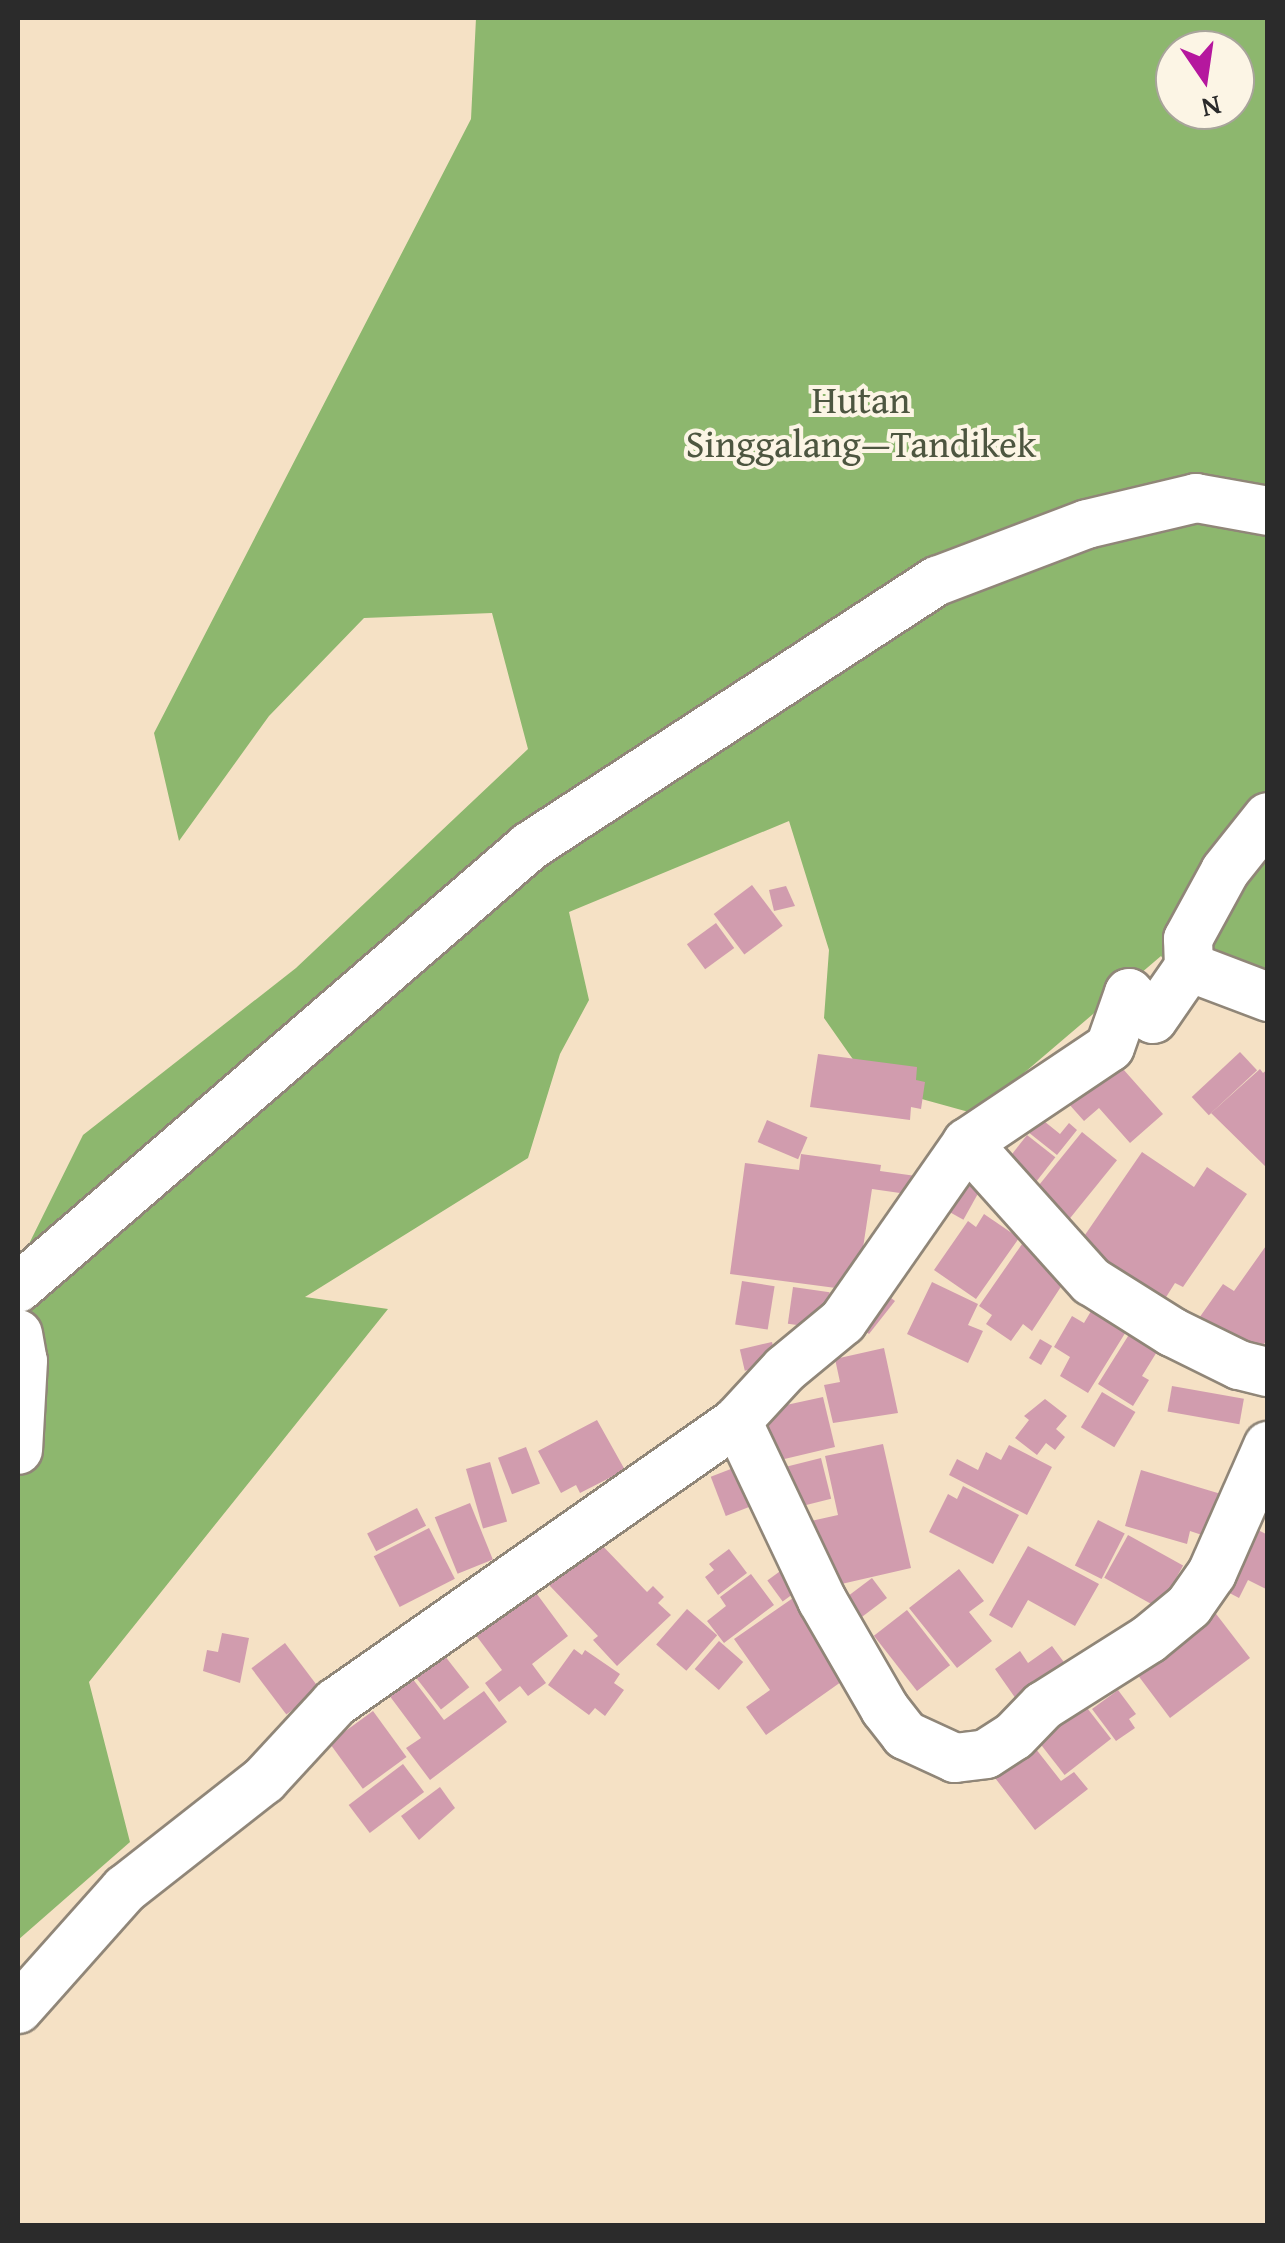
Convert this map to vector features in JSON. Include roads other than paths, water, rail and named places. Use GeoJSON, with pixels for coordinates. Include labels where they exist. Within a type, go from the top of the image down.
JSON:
{"type":"FeatureCollection","features":[{"type":"Feature","properties":{"kind":"street"},"geometry":{"type":"LineString","coordinates":[[18,1288],[530,846],[938,580],[1087,524],[1196,498],[1268,512]]}},
{"type":"Feature","properties":{"kind":"street"},"geometry":{"type":"LineString","coordinates":[[18,2008],[125,1889],[264,1780],[334,1702],[737,1420],[786,1369],[843,1321],[967,1142],[1110,1047],[1128,993],[1153,1020],[1189,967],[1188,939],[1225,871],[1268,817]]}},
{"type":"Feature","properties":{"kind":"street"},"geometry":{"type":"LineString","coordinates":[[1189,967],[1268,997]]}},
{"type":"Feature","properties":{"kind":"street"},"geometry":{"type":"LineString","coordinates":[[967,1142],[1091,1280],[1172,1332],[1238,1365],[1268,1372]]}},
{"type":"Feature","properties":{"kind":"street"},"geometry":{"type":"LineString","coordinates":[[18,1334],[22,1400],[18,1450]]}},
{"type":"Feature","properties":{"kind":"street"},"geometry":{"type":"LineString","coordinates":[[737,1420],[822,1600],[885,1709],[905,1735],[955,1758],[986,1754],[1014,1736],[1044,1706],[1150,1639],[1189,1606],[1212,1573],[1268,1446]]}},
{"type":"Feature","properties":{"kind":"park label","name":"Hutan Singgalang—Tandikek"},"geometry":{"type":"Point","coordinates":[861,422]}}]}
